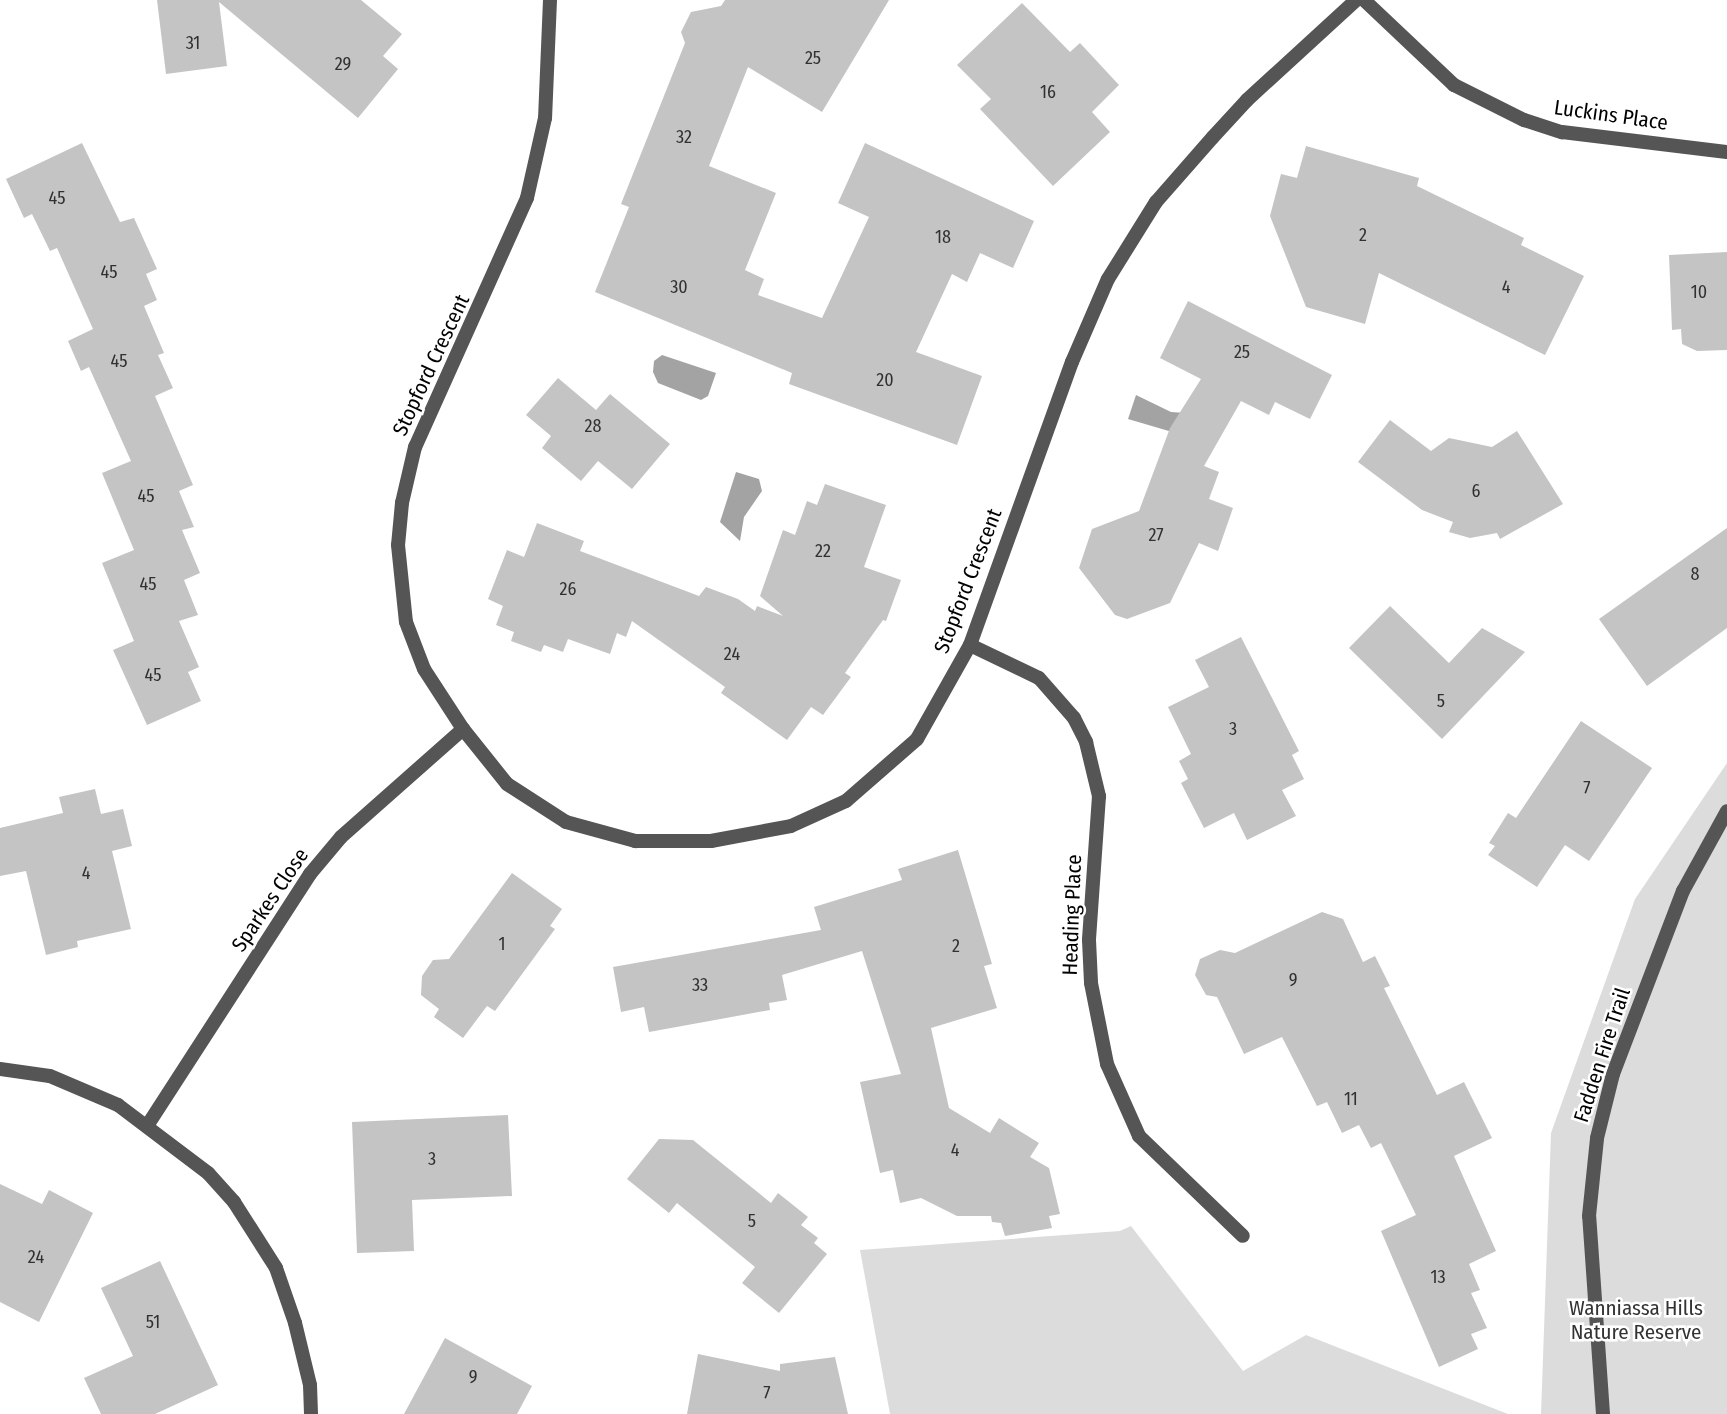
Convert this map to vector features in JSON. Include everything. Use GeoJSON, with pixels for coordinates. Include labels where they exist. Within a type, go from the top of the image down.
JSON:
{"type":"FeatureCollection","features":[{"type":"Feature","properties":{"kind":"street","name":"Stopford Crescent"},"geometry":{"type":"LineString","coordinates":[[550,0],[545,118],[527,198],[415,447],[400,512],[398,545],[406,622],[424,669],[463,729],[507,784],[566,822],[635,841],[711,841],[792,826],[846,801],[917,739],[970,645],[1072,362],[1108,279],[1156,202],[1213,137],[1247,100],[1356,0]]}},
{"type":"Feature","properties":{"kind":"street","name":"Luckins Place"},"geometry":{"type":"LineString","coordinates":[[1364,0],[1454,85],[1524,120],[1562,132],[1727,152]]}},
{"type":"Feature","properties":{"kind":"street","name":"Heading Place"},"geometry":{"type":"LineString","coordinates":[[970,645],[1039,678],[1074,718],[1086,741],[1098,796],[1088,940],[1091,983],[1107,1064],[1139,1136],[1243,1236]]}},
{"type":"Feature","properties":{"kind":"street","name":"Sparkes Close"},"geometry":{"type":"LineString","coordinates":[[147,1126],[310,874],[341,837],[463,729]]}},
{"type":"Feature","properties":{"kind":"street","name":"Fadden Fire Trail"},"geometry":{"type":"LineString","coordinates":[[1602,1414],[1589,1216],[1597,1138],[1613,1074],[1683,891],[1727,811]]}},
{"type":"Feature","properties":{"kind":"street"},"geometry":{"type":"LineString","coordinates":[[0,1069],[51,1076],[118,1105],[208,1173],[234,1202],[276,1268],[295,1323],[310,1385],[311,1414]]}},
{"type":"Feature","properties":{"kind":"green space","name":"Wanniassa Hills Nature Reserve"},"geometry":{"type":"Polygon","coordinates":[[[1727,763],[1727,1414],[1541,1414],[1551,1133],[1635,899],[1727,763]]]}},
{"type":"Feature","properties":{"kind":"green space"},"geometry":{"type":"Polygon","coordinates":[[[1131,1226],[1243,1371],[1306,1335],[1508,1414],[890,1414],[860,1250],[1120,1231],[1131,1226]]]}},
{"type":"Feature","properties":{"kind":"shaded area"},"geometry":{"type":"Polygon","coordinates":[[[662,355],[716,373],[708,396],[701,400],[658,383],[653,372],[654,361],[662,355]]]}},
{"type":"Feature","properties":{"kind":"shaded area"},"geometry":{"type":"Polygon","coordinates":[[[1136,395],[1171,412],[1186,413],[1179,434],[1128,419],[1136,395]]]}},
{"type":"Feature","properties":{"kind":"shaded area"},"geometry":{"type":"Polygon","coordinates":[[[736,472],[759,479],[762,491],[744,517],[740,541],[720,522],[736,472]]]}},
{"type":"Feature","properties":{"kind":"building"},"geometry":{"type":"Polygon","coordinates":[[[157,0],[361,0],[402,34],[383,56],[398,69],[358,118],[219,2],[227,66],[166,74],[157,0]]]}},
{"type":"Feature","properties":{"kind":"building"},"geometry":{"type":"Polygon","coordinates":[[[725,0],[889,0],[822,112],[748,67],[709,166],[776,193],[745,270],[764,279],[758,295],[822,318],[869,217],[838,203],[865,143],[1034,221],[1013,268],[980,253],[967,282],[952,274],[916,352],[982,376],[957,445],[789,384],[792,373],[595,292],[629,207],[621,204],[685,43],[681,32],[691,12],[721,6],[725,0]]]}},
{"type":"Feature","properties":{"kind":"building"},"geometry":{"type":"Polygon","coordinates":[[[1022,3],[1070,52],[1080,43],[1119,85],[1092,112],[1110,132],[1053,186],[980,109],[991,99],[957,65],[1022,3]]]}},
{"type":"Feature","properties":{"kind":"building"},"geometry":{"type":"Polygon","coordinates":[[[82,143],[120,222],[134,218],[157,269],[146,274],[157,300],[144,306],[164,353],[158,355],[173,388],[155,396],[193,485],[179,491],[194,527],[182,530],[200,573],[184,580],[198,615],[179,621],[199,667],[188,672],[201,701],[147,725],[113,650],[134,641],[102,563],[134,550],[102,473],[131,461],[89,367],[81,371],[68,341],[93,329],[57,248],[50,251],[32,214],[24,218],[6,179],[82,143]]]}},
{"type":"Feature","properties":{"kind":"building"},"geometry":{"type":"Polygon","coordinates":[[[1306,146],[1419,178],[1417,186],[1524,238],[1521,245],[1584,276],[1545,355],[1379,273],[1365,324],[1306,307],[1270,216],[1281,174],[1297,178],[1306,146]]]}},
{"type":"Feature","properties":{"kind":"building"},"geometry":{"type":"Polygon","coordinates":[[[1727,252],[1727,350],[1697,351],[1682,344],[1681,329],[1672,330],[1669,255],[1727,252]]]}},
{"type":"Feature","properties":{"kind":"building"},"geometry":{"type":"Polygon","coordinates":[[[1188,301],[1332,375],[1310,419],[1275,402],[1269,415],[1241,401],[1204,466],[1219,472],[1209,499],[1233,508],[1218,551],[1199,543],[1170,603],[1127,619],[1115,615],[1079,568],[1092,529],[1139,511],[1170,428],[1201,379],[1160,358],[1188,301]]]}},
{"type":"Feature","properties":{"kind":"building"},"geometry":{"type":"Polygon","coordinates":[[[558,378],[596,410],[610,394],[670,444],[632,489],[598,461],[581,481],[542,448],[551,436],[526,415],[558,378]]]}},
{"type":"Feature","properties":{"kind":"building"},"geometry":{"type":"Polygon","coordinates":[[[1390,420],[1431,451],[1449,438],[1492,447],[1517,431],[1563,504],[1500,539],[1497,533],[1470,538],[1449,532],[1453,522],[1422,510],[1358,462],[1390,420]]]}},
{"type":"Feature","properties":{"kind":"building"},"geometry":{"type":"Polygon","coordinates":[[[825,484],[886,505],[864,567],[901,580],[886,621],[883,620],[845,673],[851,677],[823,715],[811,707],[787,740],[721,693],[725,687],[632,621],[626,637],[617,633],[610,654],[568,639],[563,652],[544,645],[541,652],[511,641],[514,632],[496,625],[503,606],[488,599],[507,550],[524,557],[537,523],[584,541],[580,551],[699,596],[706,587],[738,599],[755,611],[757,606],[783,616],[760,596],[783,530],[795,535],[807,501],[817,505],[825,484]]]}},
{"type":"Feature","properties":{"kind":"building"},"geometry":{"type":"Polygon","coordinates":[[[1727,528],[1727,628],[1647,686],[1599,619],[1727,528]]]}},
{"type":"Feature","properties":{"kind":"building"},"geometry":{"type":"Polygon","coordinates":[[[1390,606],[1449,663],[1482,628],[1525,652],[1442,739],[1349,648],[1390,606]]]}},
{"type":"Feature","properties":{"kind":"building"},"geometry":{"type":"Polygon","coordinates":[[[1241,637],[1299,751],[1292,755],[1304,779],[1282,790],[1296,816],[1247,840],[1234,813],[1204,828],[1181,783],[1188,779],[1179,761],[1191,754],[1168,707],[1209,687],[1195,660],[1241,637]]]}},
{"type":"Feature","properties":{"kind":"building"},"geometry":{"type":"Polygon","coordinates":[[[1581,721],[1652,768],[1589,861],[1565,845],[1537,887],[1488,855],[1495,846],[1489,843],[1508,813],[1516,818],[1581,721]]]}},
{"type":"Feature","properties":{"kind":"building"},"geometry":{"type":"Polygon","coordinates":[[[95,789],[101,814],[123,809],[132,846],[112,851],[131,929],[77,941],[78,947],[46,955],[26,871],[0,876],[0,828],[63,813],[59,797],[95,789]]]}},
{"type":"Feature","properties":{"kind":"building"},"geometry":{"type":"Polygon","coordinates":[[[958,850],[992,964],[984,966],[997,1008],[931,1028],[949,1108],[990,1133],[999,1118],[1039,1143],[1030,1157],[1049,1168],[1060,1214],[1049,1216],[1052,1228],[1005,1236],[1001,1223],[992,1222],[991,1216],[957,1216],[921,1198],[900,1203],[893,1170],[880,1173],[860,1082],[901,1074],[862,951],[782,975],[787,1000],[769,1003],[770,1010],[649,1032],[644,1007],[621,1012],[613,967],[821,930],[814,907],[902,880],[898,869],[958,850]]]}},
{"type":"Feature","properties":{"kind":"building"},"geometry":{"type":"Polygon","coordinates":[[[512,873],[562,909],[550,926],[555,929],[495,1011],[487,1006],[463,1038],[434,1017],[439,1009],[421,995],[422,976],[433,960],[449,959],[512,873]]]}},
{"type":"Feature","properties":{"kind":"building"},"geometry":{"type":"Polygon","coordinates":[[[1322,912],[1343,919],[1363,962],[1375,956],[1390,986],[1384,988],[1437,1095],[1464,1082],[1492,1138],[1454,1156],[1496,1251],[1469,1264],[1480,1290],[1471,1293],[1487,1328],[1471,1334],[1478,1349],[1439,1367],[1381,1231],[1416,1215],[1381,1143],[1371,1148],[1359,1125],[1342,1133],[1327,1102],[1317,1106],[1282,1037],[1244,1054],[1217,997],[1206,995],[1195,975],[1200,959],[1220,950],[1235,953],[1322,912]]]}},
{"type":"Feature","properties":{"kind":"building"},"geometry":{"type":"Polygon","coordinates":[[[508,1115],[512,1196],[412,1200],[414,1251],[357,1253],[352,1122],[508,1115]]]}},
{"type":"Feature","properties":{"kind":"building"},"geometry":{"type":"Polygon","coordinates":[[[659,1139],[693,1140],[771,1203],[778,1193],[808,1217],[801,1225],[818,1238],[814,1243],[827,1254],[779,1313],[742,1283],[755,1267],[677,1203],[669,1213],[627,1179],[659,1139]]]}},
{"type":"Feature","properties":{"kind":"building"},"geometry":{"type":"Polygon","coordinates":[[[0,1184],[42,1204],[49,1190],[93,1213],[39,1322],[0,1302],[0,1184]]]}},
{"type":"Feature","properties":{"kind":"building"},"geometry":{"type":"Polygon","coordinates":[[[160,1261],[218,1385],[155,1414],[101,1414],[84,1378],[133,1356],[101,1288],[160,1261]]]}},
{"type":"Feature","properties":{"kind":"building"},"geometry":{"type":"Polygon","coordinates":[[[445,1338],[532,1386],[517,1414],[404,1414],[445,1338]]]}},
{"type":"Feature","properties":{"kind":"building"},"geometry":{"type":"Polygon","coordinates":[[[698,1354],[780,1371],[780,1364],[835,1357],[848,1414],[687,1414],[698,1354]]]}}]}
